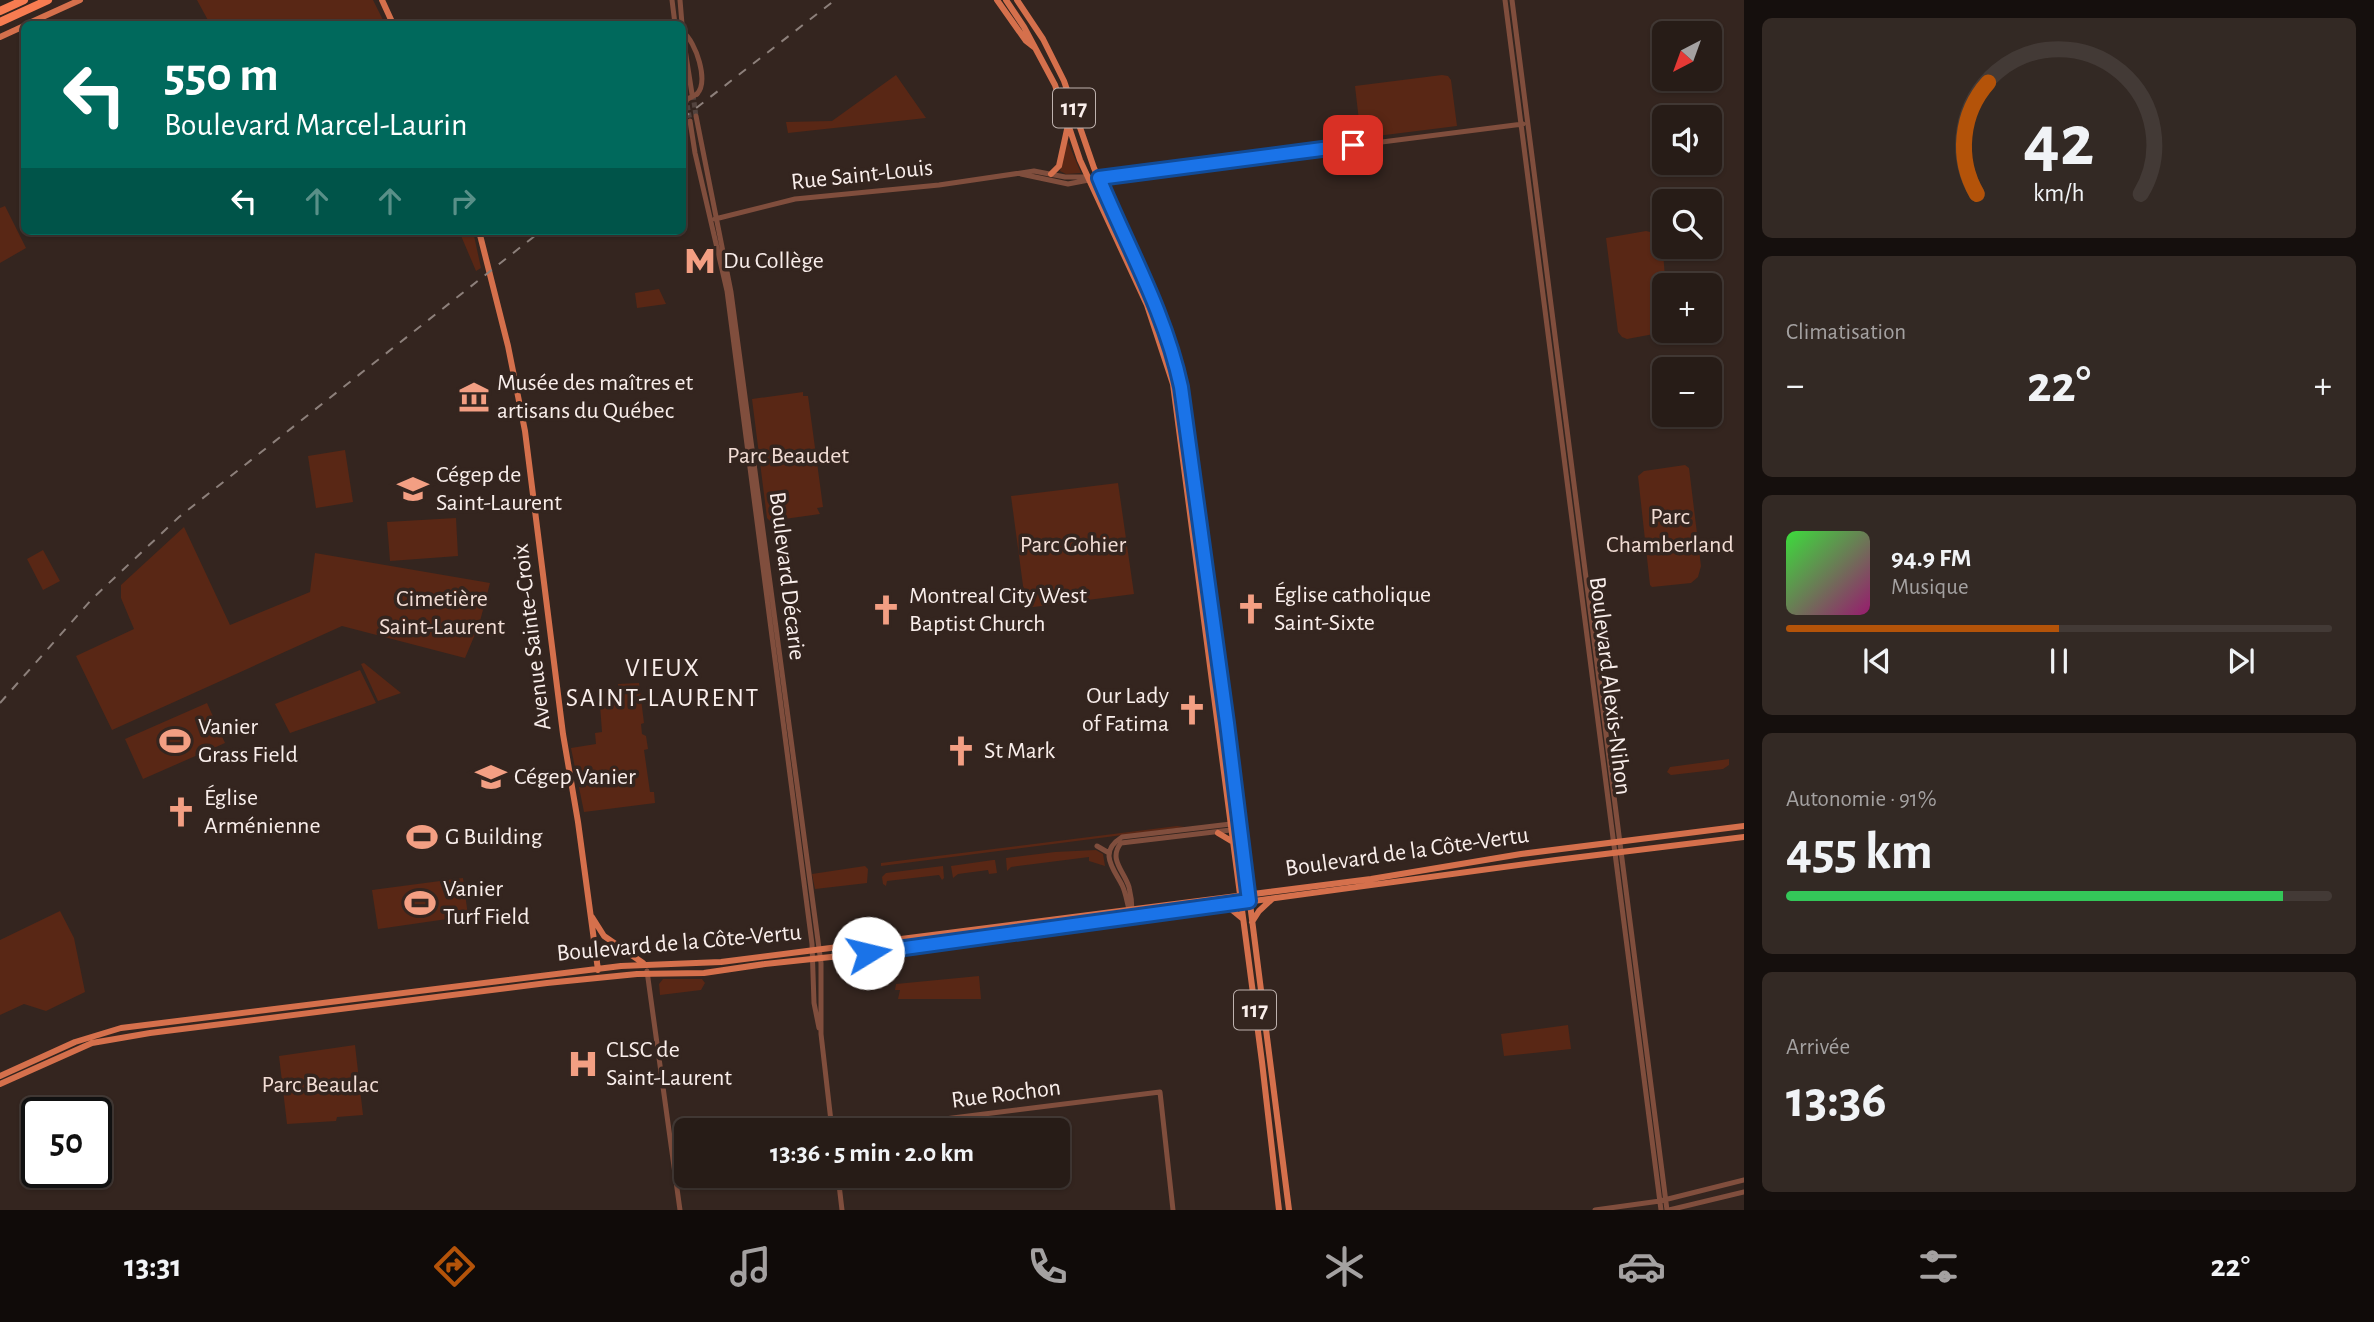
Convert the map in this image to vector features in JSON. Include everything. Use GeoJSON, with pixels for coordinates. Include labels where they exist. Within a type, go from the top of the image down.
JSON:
{"type":"FeatureCollection","features":[{"type":"Feature","properties":{"kind":"highway"},"geometry":{"type":"LineString","coordinates":[[0,11],[24,0]]}},
{"type":"Feature","properties":{"kind":"highway"},"geometry":{"type":"LineString","coordinates":[[0,22],[48,0]]}},
{"type":"Feature","properties":{"kind":"main road"},"geometry":{"type":"LineString","coordinates":[[35,21],[80,0]]}},
{"type":"Feature","properties":{"kind":"main road"},"geometry":{"type":"LineString","coordinates":[[382,0],[392,21]]}},
{"type":"Feature","properties":{"kind":"main road"},"geometry":{"type":"LineString","coordinates":[[997,0],[1026,41],[1038,50]]}},
{"type":"Feature","properties":{"kind":"main road","name":"117"},"geometry":{"type":"LineString","coordinates":[[1006,0],[1038,50],[1058,90],[1088,179],[1144,298],[1173,384],[1235,827],[1244,898],[1243,919],[1279,1210]]}},
{"type":"Feature","properties":{"kind":"main road","name":"117"},"geometry":{"type":"LineString","coordinates":[[1017,0],[1030,18],[1064,81],[1099,178],[1154,298],[1179,377],[1227,723],[1235,827],[1233,842],[1251,924],[1289,1210]]}},
{"type":"Feature","properties":{"kind":"main road"},"geometry":{"type":"LineString","coordinates":[[1023,0],[1030,18]]}},
{"type":"Feature","properties":{"kind":"main road"},"geometry":{"type":"LineString","coordinates":[[0,37],[21,27]]}},
{"type":"Feature","properties":{"kind":"main road"},"geometry":{"type":"LineString","coordinates":[[1051,174],[1059,166],[1068,123]]}},
{"type":"Feature","properties":{"kind":"main road","name":"Avenue Sainte-Croix"},"geometry":{"type":"LineString","coordinates":[[481,235],[525,430],[563,734],[599,979]]}},
{"type":"Feature","properties":{"kind":"main road","name":"Boulevard de la Côte-Vertu"},"geometry":{"type":"LineString","coordinates":[[0,1076],[75,1042],[117,1029],[598,969],[646,964],[721,962],[1130,909],[1244,898],[1502,857],[1744,826]]}},
{"type":"Feature","properties":{"kind":"main road"},"geometry":{"type":"LineString","coordinates":[[1218,833],[1233,842]]}},
{"type":"Feature","properties":{"kind":"main road","name":"Boulevard de la Côte-Vertu"},"geometry":{"type":"LineString","coordinates":[[0,1084],[82,1047],[150,1032],[522,986],[647,974],[704,973],[1132,918],[1224,905],[1244,898],[1273,899],[1744,837]]}},
{"type":"Feature","properties":{"kind":"main road"},"geometry":{"type":"LineString","coordinates":[[1251,924],[1259,911],[1273,899]]}},
{"type":"Feature","properties":{"kind":"main road"},"geometry":{"type":"LineString","coordinates":[[1224,905],[1243,919]]}},
{"type":"Feature","properties":{"kind":"main road"},"geometry":{"type":"LineString","coordinates":[[591,916],[606,938],[646,964]]}},
{"type":"Feature","properties":{"kind":"street"},"geometry":{"type":"LineString","coordinates":[[671,0],[674,21]]}},
{"type":"Feature","properties":{"kind":"street"},"geometry":{"type":"LineString","coordinates":[[680,0],[682,21]]}},
{"type":"Feature","properties":{"kind":"street","name":"Boulevard Alexis-Nihon"},"geometry":{"type":"LineString","coordinates":[[1504,0],[1617,842]]}},
{"type":"Feature","properties":{"kind":"street","name":"Boulevard Alexis-Nihon"},"geometry":{"type":"LineString","coordinates":[[1512,0],[1663,1200],[1661,1210]]}},
{"type":"Feature","properties":{"kind":"street"},"geometry":{"type":"LineString","coordinates":[[686,34],[694,48],[703,78],[703,85],[693,98],[687,98]]}},
{"type":"Feature","properties":{"kind":"street","name":"Boulevard Décarie"},"geometry":{"type":"LineString","coordinates":[[696,116],[730,282],[747,401],[816,959],[822,975],[821,1034],[831,1118]]}},
{"type":"Feature","properties":{"kind":"street","name":"Boulevard Décarie"},"geometry":{"type":"LineString","coordinates":[[690,121],[727,291],[808,895]]}},
{"type":"Feature","properties":{"kind":"street","name":"Rue Saint-Louis"},"geometry":{"type":"LineString","coordinates":[[1021,174],[1066,184],[1528,123]]}},
{"type":"Feature","properties":{"kind":"street","name":"Rue Saint-Louis"},"geometry":{"type":"LineString","coordinates":[[710,221],[795,199],[930,186],[1034,171],[1088,179]]}},
{"type":"Feature","properties":{"kind":"street"},"geometry":{"type":"LineString","coordinates":[[1132,918],[1122,885],[1112,869],[1109,853],[1112,846],[1122,840],[1200,828],[1235,827]]}},
{"type":"Feature","properties":{"kind":"street"},"geometry":{"type":"LineString","coordinates":[[1122,840],[1218,833],[1235,827]]}},
{"type":"Feature","properties":{"kind":"street"},"geometry":{"type":"LineString","coordinates":[[1200,828],[1200,835]]}},
{"type":"Feature","properties":{"kind":"street"},"geometry":{"type":"LineString","coordinates":[[1122,840],[1116,852],[1117,864],[1129,888],[1130,909]]}},
{"type":"Feature","properties":{"kind":"street"},"geometry":{"type":"LineString","coordinates":[[1097,846],[1109,853]]}},
{"type":"Feature","properties":{"kind":"street"},"geometry":{"type":"LineString","coordinates":[[646,964],[680,1210]]}},
{"type":"Feature","properties":{"kind":"street","name":"Rue Rochon"},"geometry":{"type":"LineString","coordinates":[[953,1118],[1160,1092],[1173,1210]]}},
{"type":"Feature","properties":{"kind":"street"},"geometry":{"type":"LineString","coordinates":[[1595,1210],[1663,1200],[1744,1180]]}},
{"type":"Feature","properties":{"kind":"street"},"geometry":{"type":"LineString","coordinates":[[839,1188],[842,1210]]}},
{"type":"Feature","properties":{"kind":"street"},"geometry":{"type":"LineString","coordinates":[[1668,1210],[1744,1192]]}},
{"type":"Feature","properties":{"kind":"street","name":"Boulevard Alexis-Nihon"},"geometry":{"type":"LineString","coordinates":[[1663,1200],[1668,1210]]}},
{"type":"Feature","properties":{"kind":"green space"},"geometry":{"type":"Polygon","coordinates":[[[197,0],[373,0],[384,21],[208,21],[197,0]]]}},
{"type":"Feature","properties":{"kind":"green space"},"geometry":{"type":"Polygon","coordinates":[[[896,75],[926,118],[788,133],[786,122],[832,121],[896,75]]]}},
{"type":"Feature","properties":{"kind":"green space"},"geometry":{"type":"Polygon","coordinates":[[[1442,75],[1451,80],[1457,126],[1361,138],[1355,86],[1442,75]]]}},
{"type":"Feature","properties":{"kind":"green space"},"geometry":{"type":"Polygon","coordinates":[[[1067,140],[1081,173],[1066,174],[1060,171],[1067,140]]]}},
{"type":"Feature","properties":{"kind":"green space"},"geometry":{"type":"Polygon","coordinates":[[[5,206],[26,248],[0,263],[0,208],[5,206]]]}},
{"type":"Feature","properties":{"kind":"green space"},"geometry":{"type":"Polygon","coordinates":[[[1646,231],[1652,233],[1652,259],[1664,259],[1665,273],[1652,273],[1652,334],[1627,339],[1618,332],[1606,238],[1646,231]]]}},
{"type":"Feature","properties":{"kind":"green space"},"geometry":{"type":"Polygon","coordinates":[[[461,235],[474,235],[481,268],[476,271],[461,235]]]}},
{"type":"Feature","properties":{"kind":"green space"},"geometry":{"type":"Polygon","coordinates":[[[659,289],[666,304],[637,308],[635,293],[659,289]]]}},
{"type":"Feature","properties":{"kind":"green space","name":"Parc Beaudet"},"geometry":{"type":"Polygon","coordinates":[[[803,392],[803,396],[808,396],[823,507],[817,508],[820,514],[770,521],[767,518],[752,399],[803,392]]]}},
{"type":"Feature","properties":{"kind":"green space"},"geometry":{"type":"Polygon","coordinates":[[[345,450],[353,502],[316,508],[308,456],[345,450]]]}},
{"type":"Feature","properties":{"kind":"green space","name":"Parc Chamberland"},"geometry":{"type":"Polygon","coordinates":[[[1685,465],[1689,468],[1701,566],[1698,577],[1691,583],[1652,587],[1638,476],[1644,471],[1685,465]]]}},
{"type":"Feature","properties":{"kind":"green space","name":"Parc Gohier"},"geometry":{"type":"Polygon","coordinates":[[[1118,483],[1134,594],[1026,608],[1011,496],[1118,483]]]}},
{"type":"Feature","properties":{"kind":"green space"},"geometry":{"type":"Polygon","coordinates":[[[456,518],[458,556],[390,561],[387,522],[456,518]]]}},
{"type":"Feature","properties":{"kind":"green space","name":"Cimetière Saint-Laurent"},"geometry":{"type":"Polygon","coordinates":[[[184,527],[230,625],[310,592],[315,553],[490,583],[479,625],[465,658],[342,626],[112,730],[76,656],[134,629],[121,598],[121,585],[184,527]]]}},
{"type":"Feature","properties":{"kind":"green space"},"geometry":{"type":"Polygon","coordinates":[[[43,550],[60,581],[43,590],[27,559],[43,550]]]}},
{"type":"Feature","properties":{"kind":"green space"},"geometry":{"type":"Polygon","coordinates":[[[364,663],[401,693],[378,701],[361,664],[364,663]]]}},
{"type":"Feature","properties":{"kind":"green space"},"geometry":{"type":"Polygon","coordinates":[[[360,670],[376,703],[290,733],[275,704],[360,670]]]}},
{"type":"Feature","properties":{"kind":"green space"},"geometry":{"type":"Polygon","coordinates":[[[639,683],[644,723],[641,724],[642,734],[646,736],[648,749],[644,750],[650,792],[654,792],[655,803],[584,812],[571,748],[596,744],[595,733],[602,732],[600,705],[620,702],[618,684],[639,683]]]}},
{"type":"Feature","properties":{"kind":"green space","name":"Vanier Grass Field"},"geometry":{"type":"Polygon","coordinates":[[[207,703],[225,743],[143,779],[125,739],[207,703]]]}},
{"type":"Feature","properties":{"kind":"green space"},"geometry":{"type":"Polygon","coordinates":[[[1729,759],[1729,765],[1723,769],[1671,775],[1667,772],[1670,767],[1729,759]]]}},
{"type":"Feature","properties":{"kind":"green space"},"geometry":{"type":"Polygon","coordinates":[[[1185,827],[881,866],[881,863],[1185,827]]]}},
{"type":"Feature","properties":{"kind":"green space"},"geometry":{"type":"Polygon","coordinates":[[[1096,850],[1103,854],[1105,866],[1089,861],[1089,857],[1011,867],[1007,871],[1006,858],[1096,850]]]}},
{"type":"Feature","properties":{"kind":"green space"},"geometry":{"type":"Polygon","coordinates":[[[995,860],[997,873],[989,874],[988,870],[958,874],[953,878],[951,866],[995,860]]]}},
{"type":"Feature","properties":{"kind":"green space"},"geometry":{"type":"Polygon","coordinates":[[[865,866],[868,869],[867,883],[815,889],[812,874],[865,866]]]}},
{"type":"Feature","properties":{"kind":"green space"},"geometry":{"type":"Polygon","coordinates":[[[943,866],[942,880],[939,875],[887,881],[886,886],[883,884],[882,877],[886,873],[943,866]]]}},
{"type":"Feature","properties":{"kind":"green space","name":"Vanier Turf Field"},"geometry":{"type":"Polygon","coordinates":[[[463,878],[468,916],[378,929],[372,890],[463,878]]]}},
{"type":"Feature","properties":{"kind":"green space"},"geometry":{"type":"Polygon","coordinates":[[[60,911],[74,938],[85,992],[46,1011],[24,1004],[0,1015],[0,940],[60,911]]]}},
{"type":"Feature","properties":{"kind":"green space"},"geometry":{"type":"Polygon","coordinates":[[[979,976],[981,999],[898,999],[900,990],[895,990],[896,984],[979,976]]]}},
{"type":"Feature","properties":{"kind":"green space"},"geometry":{"type":"Polygon","coordinates":[[[663,979],[702,979],[705,983],[701,990],[660,995],[659,984],[663,979]]]}},
{"type":"Feature","properties":{"kind":"green space"},"geometry":{"type":"Polygon","coordinates":[[[1568,1025],[1571,1049],[1504,1056],[1501,1034],[1568,1025]]]}},
{"type":"Feature","properties":{"kind":"green space","name":"Parc Beaulac"},"geometry":{"type":"Polygon","coordinates":[[[355,1045],[363,1115],[337,1117],[336,1121],[287,1124],[279,1056],[355,1045]]]}},
{"type":"Feature","properties":{"kind":"tunnel"},"geometry":{"type":"LineString","coordinates":[[693,95],[696,116]]}},
{"type":"Feature","properties":{"kind":"tunnel"},"geometry":{"type":"LineString","coordinates":[[686,98],[690,121]]}},
{"type":"Feature","properties":{"kind":"railway"},"geometry":{"type":"LineString","coordinates":[[686,116],[835,0]]}},
{"type":"Feature","properties":{"kind":"railway"},"geometry":{"type":"LineString","coordinates":[[0,703],[92,599],[179,517],[536,235]]}},
{"type":"Feature","properties":{"kind":"place","name":"Du Collège"},"geometry":{"type":"Point","coordinates":[700,261]}},
{"type":"Feature","properties":{"kind":"place","name":"Musée des maîtres et artisans du Québec"},"geometry":{"type":"Point","coordinates":[474,397]}},
{"type":"Feature","properties":{"kind":"place","name":"Cégep de Saint-Laurent"},"geometry":{"type":"Point","coordinates":[413,489]}},
{"type":"Feature","properties":{"kind":"place","name":"Église catholique Saint-Sixte"},"geometry":{"type":"Point","coordinates":[1251,609]}},
{"type":"Feature","properties":{"kind":"place","name":"Montreal City West Baptist Church"},"geometry":{"type":"Point","coordinates":[886,610]}},
{"type":"Feature","properties":{"kind":"place","name":"Our Lady of Fatima"},"geometry":{"type":"Point","coordinates":[1192,710]}},
{"type":"Feature","properties":{"kind":"place","name":"Vanier Grass Field"},"geometry":{"type":"Point","coordinates":[175,741]}},
{"type":"Feature","properties":{"kind":"place","name":"St Mark"},"geometry":{"type":"Point","coordinates":[961,751]}},
{"type":"Feature","properties":{"kind":"place","name":"Cégep Vanier"},"geometry":{"type":"Point","coordinates":[491,777]}},
{"type":"Feature","properties":{"kind":"place","name":"Église Arménienne"},"geometry":{"type":"Point","coordinates":[181,812]}},
{"type":"Feature","properties":{"kind":"place","name":"G Building"},"geometry":{"type":"Point","coordinates":[422,837]}},
{"type":"Feature","properties":{"kind":"place","name":"Vanier Turf Field"},"geometry":{"type":"Point","coordinates":[420,903]}},
{"type":"Feature","properties":{"kind":"place","name":"CLSC de Saint-Laurent"},"geometry":{"type":"Point","coordinates":[583,1064]}},
{"type":"Feature","properties":{"kind":"district","name":"VIEUX SAINT-LAURENT"},"geometry":{"type":"Point","coordinates":[663,683]}},
{"type":"Feature","properties":{"kind":"route"},"geometry":{"type":"LineString","coordinates":[[868,953],[1249,901],[1181,387],[1170,341],[1154,298],[1099,178],[1353,145]]}}]}
